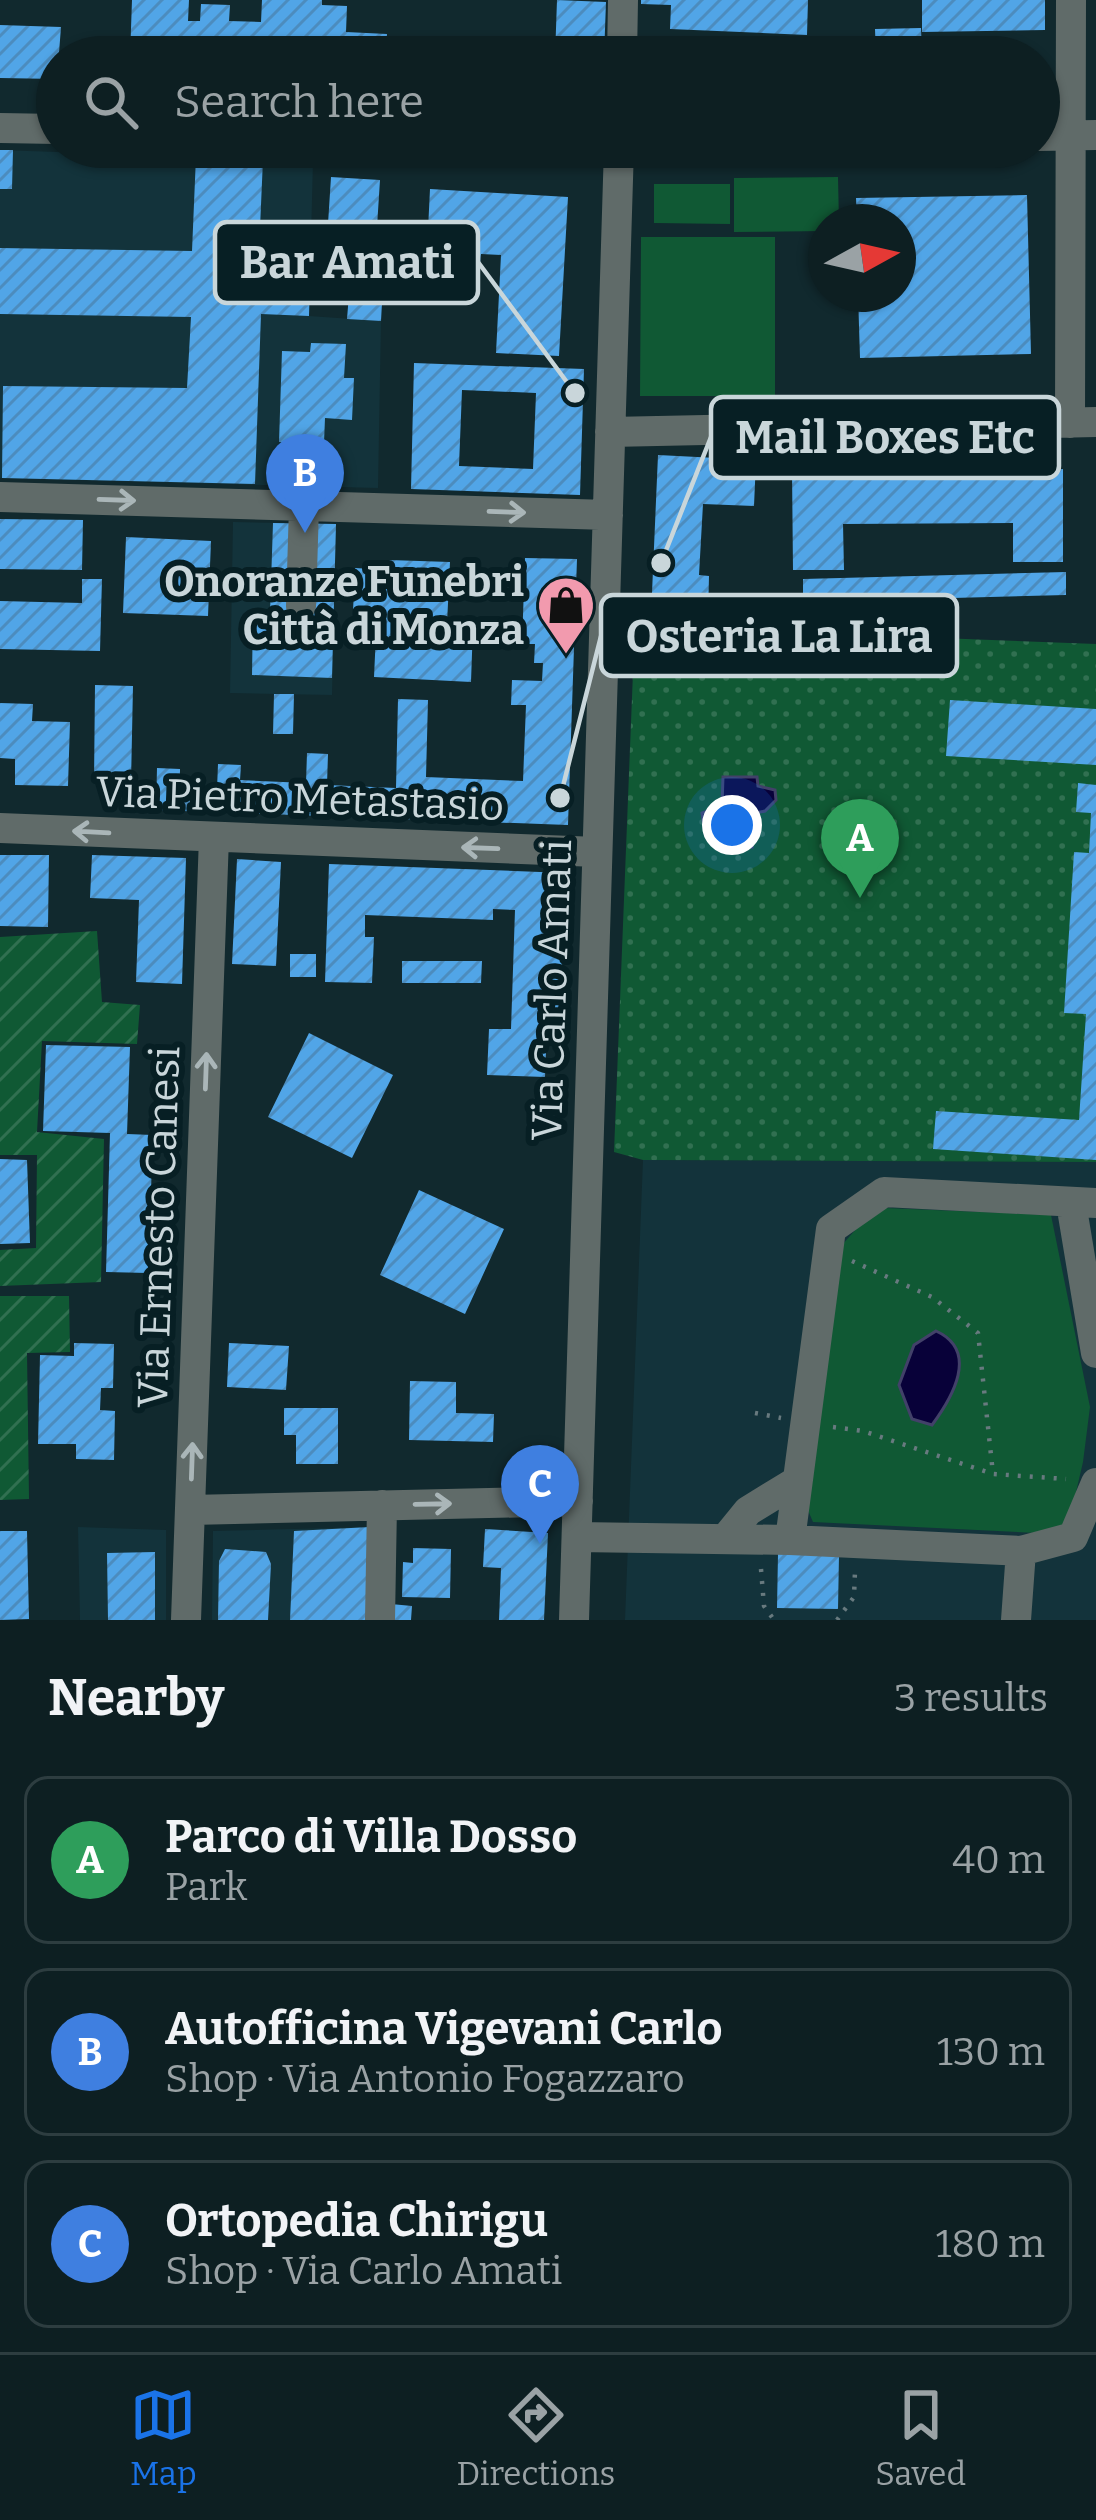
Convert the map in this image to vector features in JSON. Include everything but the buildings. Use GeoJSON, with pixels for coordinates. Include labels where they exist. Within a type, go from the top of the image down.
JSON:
{"type":"FeatureCollection","features":[{"type":"Feature","properties":{"kind":"street"},"geometry":{"type":"LineString","coordinates":[[622,36],[623,0]]}},
{"type":"Feature","properties":{"kind":"street"},"geometry":{"type":"LineString","coordinates":[[610,432],[1083,423],[1084,136],[1071,0]]}},
{"type":"Feature","properties":{"kind":"street"},"geometry":{"type":"LineString","coordinates":[[0,128],[36,129]]}},
{"type":"Feature","properties":{"kind":"street","name":"Via Carlo Amati"},"geometry":{"type":"LineString","coordinates":[[574,1620],[618,168]]}},
{"type":"Feature","properties":{"kind":"street"},"geometry":{"type":"LineString","coordinates":[[0,497],[608,515]]}},
{"type":"Feature","properties":{"kind":"street"},"geometry":{"type":"LineString","coordinates":[[301,606],[304,506]]}},
{"type":"Feature","properties":{"kind":"street","name":"Via Pietro Metastasio"},"geometry":{"type":"LineString","coordinates":[[0,828],[597,852]]}},
{"type":"Feature","properties":{"kind":"street","name":"Via Ernesto Canesi"},"geometry":{"type":"LineString","coordinates":[[186,1620],[214,837]]}},
{"type":"Feature","properties":{"kind":"street"},"geometry":{"type":"LineString","coordinates":[[790,1540],[831,1229],[884,1192],[1083,1203],[1096,1353]]}},
{"type":"Feature","properties":{"kind":"street"},"geometry":{"type":"LineString","coordinates":[[738,1539],[748,1511],[797,1481]]}},
{"type":"Feature","properties":{"kind":"street"},"geometry":{"type":"LineString","coordinates":[[577,1537],[790,1540],[1021,1551],[1073,1537],[1086,1481]]}},
{"type":"Feature","properties":{"kind":"street"},"geometry":{"type":"LineString","coordinates":[[190,1510],[578,1501]]}},
{"type":"Feature","properties":{"kind":"street"},"geometry":{"type":"LineString","coordinates":[[380,1620],[382,1505]]}},
{"type":"Feature","properties":{"kind":"street"},"geometry":{"type":"LineString","coordinates":[[1016,1620],[1021,1551]]}},
{"type":"Feature","properties":{"kind":"path"},"geometry":{"type":"LineString","coordinates":[[828,1255],[852,1261],[932,1298],[979,1333],[993,1474]]}},
{"type":"Feature","properties":{"kind":"path"},"geometry":{"type":"LineString","coordinates":[[755,1413],[863,1431],[993,1474],[1086,1481]]}},
{"type":"Feature","properties":{"kind":"path"},"geometry":{"type":"LineString","coordinates":[[738,1539],[762,1571],[764,1606],[774,1620]]}},
{"type":"Feature","properties":{"kind":"path"},"geometry":{"type":"LineString","coordinates":[[837,1620],[854,1597],[855,1545]]}},
{"type":"Feature","properties":{"kind":"shaded area"},"geometry":{"type":"Polygon","coordinates":[[[0,150],[36,151],[36,168],[313,168],[309,316],[381,321],[378,488],[0,478],[0,150]]]}},
{"type":"Feature","properties":{"kind":"shaded area"},"geometry":{"type":"Polygon","coordinates":[[[233,522],[336,524],[332,695],[230,693],[233,522]]]}},
{"type":"Feature","properties":{"kind":"shaded area"},"geometry":{"type":"Polygon","coordinates":[[[723,777],[757,777],[758,786],[775,790],[776,800],[755,813],[752,847],[718,842],[717,835],[705,833],[702,813],[722,806],[723,777]]]}},
{"type":"Feature","properties":{"kind":"shaded area"},"geometry":{"type":"Polygon","coordinates":[[[643,1160],[1096,1162],[1096,1620],[625,1620],[643,1160]]]}},
{"type":"Feature","properties":{"kind":"shaded area"},"geometry":{"type":"Polygon","coordinates":[[[936,1331],[957,1350],[959,1362],[954,1389],[932,1425],[912,1419],[899,1385],[914,1345],[936,1331]]]}},
{"type":"Feature","properties":{"kind":"shaded area"},"geometry":{"type":"Polygon","coordinates":[[[78,1527],[166,1530],[166,1620],[80,1620],[78,1527]]]}},
{"type":"Feature","properties":{"kind":"shaded area"},"geometry":{"type":"Polygon","coordinates":[[[370,1527],[367,1620],[212,1620],[213,1531],[370,1527]]]}},
{"type":"Feature","properties":{"kind":"green space"},"geometry":{"type":"Polygon","coordinates":[[[838,177],[839,204],[808,204],[808,231],[734,232],[734,178],[838,177]]]}},
{"type":"Feature","properties":{"kind":"green space"},"geometry":{"type":"Polygon","coordinates":[[[654,184],[730,184],[730,224],[654,223],[654,184]]]}},
{"type":"Feature","properties":{"kind":"green space"},"geometry":{"type":"Polygon","coordinates":[[[641,237],[775,237],[775,396],[640,396],[641,237]]]}},
{"type":"Feature","properties":{"kind":"green space"},"geometry":{"type":"Polygon","coordinates":[[[635,622],[649,627],[1096,644],[1096,1162],[643,1160],[614,1152],[635,622]]]}},
{"type":"Feature","properties":{"kind":"green space"},"geometry":{"type":"Polygon","coordinates":[[[97,931],[102,1002],[140,1005],[137,1044],[42,1041],[37,1132],[104,1139],[101,1282],[0,1286],[0,1250],[36,1248],[37,1155],[0,1155],[0,937],[97,931]]]}},
{"type":"Feature","properties":{"kind":"green space"},"geometry":{"type":"Polygon","coordinates":[[[885,1208],[1051,1215],[1090,1407],[1070,1518],[1057,1534],[813,1522],[807,1508],[834,1254],[857,1228],[885,1208]]]}},
{"type":"Feature","properties":{"kind":"green space"},"geometry":{"type":"Polygon","coordinates":[[[0,1296],[69,1296],[70,1352],[27,1353],[29,1499],[0,1500],[0,1296]]]}},
{"type":"Feature","properties":{"kind":"place","name":"Bar Amati"},"geometry":{"type":"Point","coordinates":[575,393]}},
{"type":"Feature","properties":{"kind":"place","name":"Autofficina Vigevani Carlo"},"geometry":{"type":"Point","coordinates":[305,533]}},
{"type":"Feature","properties":{"kind":"place","name":"Mail Boxes Etc"},"geometry":{"type":"Point","coordinates":[661,563]}},
{"type":"Feature","properties":{"kind":"place","name":"Onoranze Funebri Città di Monza"},"geometry":{"type":"Point","coordinates":[566,656]}},
{"type":"Feature","properties":{"kind":"place","name":"Osteria La Lira"},"geometry":{"type":"Point","coordinates":[560,798]}},
{"type":"Feature","properties":{"kind":"place","name":"Parco di Villa Dosso"},"geometry":{"type":"Point","coordinates":[860,898]}},
{"type":"Feature","properties":{"kind":"place","name":"Ortopedia Chirigu"},"geometry":{"type":"Point","coordinates":[540,1544]}}]}
